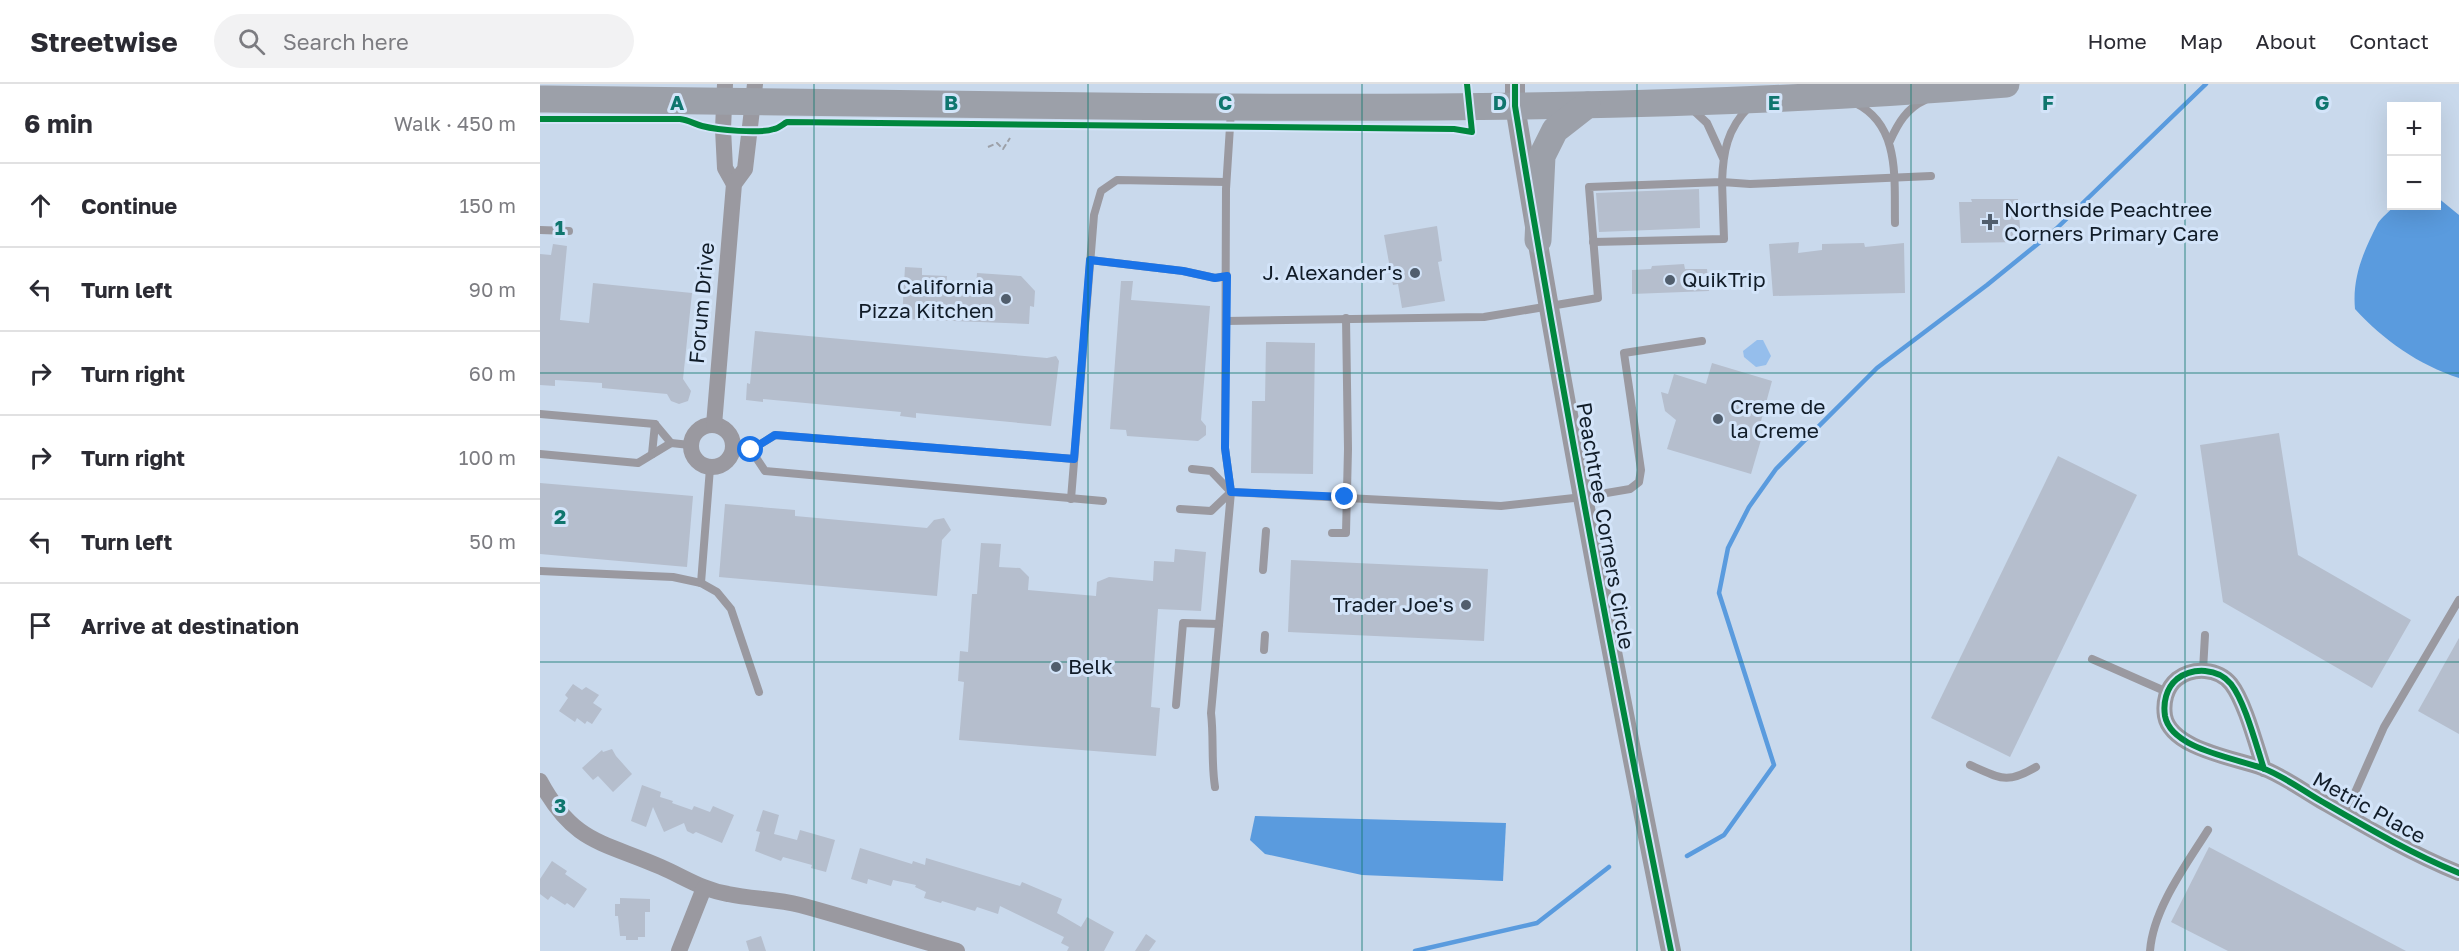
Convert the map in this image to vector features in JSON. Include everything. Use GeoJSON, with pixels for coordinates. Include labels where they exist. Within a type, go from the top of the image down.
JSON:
{"type":"FeatureCollection","features":[{"type":"Feature","properties":{"kind":"highway"},"geometry":{"type":"LineString","coordinates":[[540,99],[754,93],[1231,108],[1512,91],[1587,105],[1623,106],[1839,96],[2006,84]]}},
{"type":"Feature","properties":{"kind":"highway"},"geometry":{"type":"LineString","coordinates":[[1538,240],[1542,156],[1555,130],[1587,105]]}},
{"type":"Feature","properties":{"kind":"street","name":"Peachtree Corners Circle"},"geometry":{"type":"LineString","coordinates":[[1512,91],[1583,497],[1671,951]]}},
{"type":"Feature","properties":{"kind":"street","name":"Forum Drive"},"geometry":{"type":"LineString","coordinates":[[724,93],[725,168],[734,184]]}},
{"type":"Feature","properties":{"kind":"street","name":"Forum Drive"},"geometry":{"type":"LineString","coordinates":[[714,425],[734,184],[745,169],[754,93]]}},
{"type":"Feature","properties":{"kind":"street"},"geometry":{"type":"LineString","coordinates":[[707,425],[714,425],[730,436],[733,449],[728,461],[723,465],[710,468],[693,458],[690,445],[695,432],[707,425]]}},
{"type":"Feature","properties":{"kind":"street"},"geometry":{"type":"LineString","coordinates":[[2167,693],[2176,680],[2188,673],[2203,670],[2217,674],[2229,682],[2237,695],[2264,769]]}},
{"type":"Feature","properties":{"kind":"street","name":"Metric Place"},"geometry":{"type":"LineString","coordinates":[[2167,693],[2164,707],[2166,722],[2174,734],[2186,743],[2264,769],[2345,815],[2459,873]]}},
{"type":"Feature","properties":{"kind":"street"},"geometry":{"type":"LineString","coordinates":[[540,781],[564,818],[586,837],[610,849],[638,857],[704,888],[729,895],[763,897],[798,905],[957,951]]}},
{"type":"Feature","properties":{"kind":"street"},"geometry":{"type":"LineString","coordinates":[[679,951],[704,888]]}},
{"type":"Feature","properties":{"kind":"lane"},"geometry":{"type":"LineString","coordinates":[[1890,141],[1898,122],[1935,88]]}},
{"type":"Feature","properties":{"kind":"lane"},"geometry":{"type":"LineString","coordinates":[[1839,96],[1869,111],[1879,121],[1890,141],[1894,178],[1894,223]]}},
{"type":"Feature","properties":{"kind":"lane"},"geometry":{"type":"LineString","coordinates":[[1593,243],[1724,238],[1723,159],[1730,131],[1756,99]]}},
{"type":"Feature","properties":{"kind":"lane"},"geometry":{"type":"LineString","coordinates":[[1685,102],[1707,123],[1723,159]]}},
{"type":"Feature","properties":{"kind":"lane"},"geometry":{"type":"LineString","coordinates":[[1215,787],[1212,766],[1211,713],[1231,492],[1225,448],[1226,182],[1231,108]]}},
{"type":"Feature","properties":{"kind":"lane"},"geometry":{"type":"LineString","coordinates":[[1226,321],[1484,317],[1598,298],[1589,187],[1722,182],[1750,184],[1931,176]]}},
{"type":"Feature","properties":{"kind":"lane"},"geometry":{"type":"LineString","coordinates":[[1071,499],[1094,215],[1101,190],[1117,180],[1226,182]]}},
{"type":"Feature","properties":{"kind":"lane"},"geometry":{"type":"LineString","coordinates":[[540,230],[569,231]]}},
{"type":"Feature","properties":{"kind":"lane"},"geometry":{"type":"LineString","coordinates":[[1090,260],[1183,271],[1215,278],[1227,276]]}},
{"type":"Feature","properties":{"kind":"lane"},"geometry":{"type":"LineString","coordinates":[[1332,533],[1346,533],[1345,497],[1348,449],[1346,318]]}},
{"type":"Feature","properties":{"kind":"lane"},"geometry":{"type":"LineString","coordinates":[[1192,469],[1211,471],[1231,492],[1502,506],[1630,489],[1639,482],[1641,470],[1624,353],[1702,341]]}},
{"type":"Feature","properties":{"kind":"lane"},"geometry":{"type":"LineString","coordinates":[[540,414],[655,424],[671,443]]}},
{"type":"Feature","properties":{"kind":"lane"},"geometry":{"type":"LineString","coordinates":[[652,454],[655,424]]}},
{"type":"Feature","properties":{"kind":"lane"},"geometry":{"type":"LineString","coordinates":[[733,449],[751,450],[775,435],[1074,459]]}},
{"type":"Feature","properties":{"kind":"lane"},"geometry":{"type":"LineString","coordinates":[[540,454],[638,463],[671,443],[690,445]]}},
{"type":"Feature","properties":{"kind":"lane"},"geometry":{"type":"LineString","coordinates":[[751,450],[765,471],[1102,501]]}},
{"type":"Feature","properties":{"kind":"lane"},"geometry":{"type":"LineString","coordinates":[[701,584],[710,468]]}},
{"type":"Feature","properties":{"kind":"lane"},"geometry":{"type":"LineString","coordinates":[[1180,509],[1212,511],[1231,492]]}},
{"type":"Feature","properties":{"kind":"lane"},"geometry":{"type":"LineString","coordinates":[[1263,570],[1266,531]]}},
{"type":"Feature","properties":{"kind":"lane"},"geometry":{"type":"LineString","coordinates":[[540,571],[673,576],[701,584],[717,592],[731,609],[759,692]]}},
{"type":"Feature","properties":{"kind":"lane"},"geometry":{"type":"LineString","coordinates":[[2345,815],[2384,727],[2459,600]]}},
{"type":"Feature","properties":{"kind":"lane"},"geometry":{"type":"LineString","coordinates":[[1176,705],[1183,623],[1220,624]]}},
{"type":"Feature","properties":{"kind":"lane"},"geometry":{"type":"LineString","coordinates":[[2203,670],[2205,634]]}},
{"type":"Feature","properties":{"kind":"lane"},"geometry":{"type":"LineString","coordinates":[[1264,650],[1265,635]]}},
{"type":"Feature","properties":{"kind":"lane"},"geometry":{"type":"LineString","coordinates":[[2092,659],[2167,693]]}},
{"type":"Feature","properties":{"kind":"lane"},"geometry":{"type":"LineString","coordinates":[[1970,765],[2002,779],[2019,777],[2036,767]]}},
{"type":"Feature","properties":{"kind":"lane"},"geometry":{"type":"LineString","coordinates":[[2150,951],[2151,935],[2174,884],[2208,830]]}},
{"type":"Feature","properties":{"kind":"path"},"geometry":{"type":"LineString","coordinates":[[979,140],[988,147],[997,143],[1003,149],[1010,138]]}},
{"type":"Feature","properties":{"kind":"shaded area"},"geometry":{"type":"Polygon","coordinates":[[[2441,200],[2459,215],[2459,378],[2444,373],[2402,350],[2377,331],[2355,309],[2357,275],[2378,223],[2390,210],[2441,210],[2441,200]]]}},
{"type":"Feature","properties":{"kind":"shaded area"},"geometry":{"type":"Polygon","coordinates":[[[1757,340],[1763,340],[1771,356],[1766,365],[1756,367],[1744,357],[1743,351],[1757,340]]]}},
{"type":"Feature","properties":{"kind":"shaded area"},"geometry":{"type":"Polygon","coordinates":[[[1255,816],[1506,823],[1503,881],[1362,875],[1265,854],[1250,840],[1255,816]]]}},
{"type":"Feature","properties":{"kind":"building","name":"QuikTrip"},"geometry":{"type":"Polygon","coordinates":[[[1699,189],[1700,228],[1599,232],[1596,193],[1699,189]]]}},
{"type":"Feature","properties":{"kind":"building","name":"Northside Peachtree Corners Primary Care"},"geometry":{"type":"Polygon","coordinates":[[[1971,199],[2018,199],[2021,242],[1961,243],[1959,202],[1972,202],[1971,199]]]}},
{"type":"Feature","properties":{"kind":"building","name":"J. Alexander's"},"geometry":{"type":"Polygon","coordinates":[[[1437,226],[1442,261],[1438,262],[1445,301],[1402,308],[1398,284],[1393,285],[1384,235],[1437,226]]]}},
{"type":"Feature","properties":{"kind":"building"},"geometry":{"type":"Polygon","coordinates":[[[1799,242],[1798,253],[1822,250],[1822,244],[1864,243],[1865,247],[1904,243],[1905,293],[1773,296],[1769,244],[1799,242]]]}},
{"type":"Feature","properties":{"kind":"building"},"geometry":{"type":"Polygon","coordinates":[[[553,244],[567,246],[560,320],[589,323],[593,283],[692,293],[683,379],[691,391],[688,401],[679,404],[671,401],[667,394],[602,388],[602,383],[555,380],[555,386],[540,385],[540,254],[551,255],[553,244]]]}},
{"type":"Feature","properties":{"kind":"building","name":"QuikTrip"},"geometry":{"type":"Polygon","coordinates":[[[1684,264],[1685,269],[1707,269],[1709,291],[1632,294],[1632,270],[1684,264]]]}},
{"type":"Feature","properties":{"kind":"building"},"geometry":{"type":"Polygon","coordinates":[[[905,267],[922,268],[922,275],[947,276],[946,287],[976,289],[977,273],[1021,276],[1035,291],[1034,307],[1030,306],[1029,324],[902,319],[905,267]]]}},
{"type":"Feature","properties":{"kind":"building"},"geometry":{"type":"Polygon","coordinates":[[[1121,281],[1133,281],[1131,300],[1210,306],[1201,420],[1206,426],[1206,435],[1198,441],[1127,436],[1126,430],[1110,429],[1121,281]]]}},
{"type":"Feature","properties":{"kind":"building"},"geometry":{"type":"Polygon","coordinates":[[[755,331],[1047,358],[1056,356],[1059,361],[1051,426],[916,413],[916,418],[900,416],[901,412],[763,399],[763,402],[746,400],[747,383],[750,384],[755,331]]]}},
{"type":"Feature","properties":{"kind":"building"},"geometry":{"type":"Polygon","coordinates":[[[1266,342],[1315,343],[1313,474],[1251,473],[1252,401],[1265,401],[1266,342]]]}},
{"type":"Feature","properties":{"kind":"building","name":"Creme de la Creme"},"geometry":{"type":"Polygon","coordinates":[[[1712,363],[1772,381],[1758,432],[1763,433],[1751,474],[1667,449],[1676,420],[1665,411],[1661,392],[1668,394],[1674,374],[1706,384],[1712,363]]]}},
{"type":"Feature","properties":{"kind":"building"},"geometry":{"type":"Polygon","coordinates":[[[2279,433],[2298,555],[2411,620],[2372,688],[2223,602],[2200,445],[2279,433]]]}},
{"type":"Feature","properties":{"kind":"building"},"geometry":{"type":"Polygon","coordinates":[[[2058,456],[2137,495],[2010,757],[1931,718],[2058,456]]]}},
{"type":"Feature","properties":{"kind":"building"},"geometry":{"type":"Polygon","coordinates":[[[540,483],[693,496],[687,567],[540,554],[540,483]]]}},
{"type":"Feature","properties":{"kind":"building"},"geometry":{"type":"Polygon","coordinates":[[[725,504],[795,510],[795,516],[927,528],[934,520],[944,518],[951,530],[942,540],[937,596],[719,577],[725,504]]]}},
{"type":"Feature","properties":{"kind":"building","name":"Belk"},"geometry":{"type":"Polygon","coordinates":[[[981,543],[1001,544],[999,567],[1020,568],[1029,577],[1028,590],[1096,596],[1097,582],[1109,577],[1153,581],[1154,561],[1174,562],[1175,549],[1206,552],[1201,611],[1158,609],[1151,707],[1160,708],[1156,756],[959,740],[964,682],[958,681],[960,651],[968,652],[972,594],[977,594],[981,543]]]}},
{"type":"Feature","properties":{"kind":"building"},"geometry":{"type":"Polygon","coordinates":[[[1291,560],[1488,569],[1484,641],[1288,632],[1291,560]]]}},
{"type":"Feature","properties":{"kind":"building"},"geometry":{"type":"Polygon","coordinates":[[[2459,638],[2459,734],[2418,711],[2459,638]]]}},
{"type":"Feature","properties":{"kind":"building"},"geometry":{"type":"Polygon","coordinates":[[[573,684],[582,690],[586,687],[599,695],[593,703],[602,709],[592,724],[587,721],[585,724],[577,718],[575,722],[559,711],[568,698],[565,695],[573,684]]]}},
{"type":"Feature","properties":{"kind":"building"},"geometry":{"type":"Polygon","coordinates":[[[612,749],[632,774],[613,792],[598,776],[593,780],[582,768],[602,750],[603,752],[612,749]]]}},
{"type":"Feature","properties":{"kind":"building"},"geometry":{"type":"Polygon","coordinates":[[[642,785],[661,792],[660,797],[673,801],[672,803],[692,810],[694,806],[710,812],[713,806],[734,815],[722,843],[696,832],[693,834],[687,831],[684,823],[664,832],[653,807],[646,827],[631,821],[642,785]]]}},
{"type":"Feature","properties":{"kind":"building"},"geometry":{"type":"Polygon","coordinates":[[[763,810],[779,815],[774,834],[797,840],[800,830],[835,840],[826,872],[811,868],[812,865],[783,857],[781,861],[755,851],[760,832],[756,831],[763,810]]]}},
{"type":"Feature","properties":{"kind":"building"},"geometry":{"type":"Polygon","coordinates":[[[2209,847],[2406,951],[2228,951],[2171,922],[2209,847]]]}},
{"type":"Feature","properties":{"kind":"building"},"geometry":{"type":"Polygon","coordinates":[[[860,848],[912,864],[913,861],[925,865],[926,858],[1020,886],[1022,882],[1062,899],[1057,913],[1081,927],[1087,917],[1114,932],[1104,951],[1067,951],[1069,947],[1061,943],[1064,937],[1000,906],[998,914],[977,907],[975,911],[924,898],[926,892],[915,887],[916,885],[893,880],[891,886],[868,879],[867,884],[851,879],[860,848]]]}},
{"type":"Feature","properties":{"kind":"building"},"geometry":{"type":"Polygon","coordinates":[[[552,861],[567,871],[565,874],[587,889],[574,908],[551,896],[548,900],[540,894],[540,879],[552,861]]]}},
{"type":"Feature","properties":{"kind":"building"},"geometry":{"type":"Polygon","coordinates":[[[620,898],[650,899],[650,912],[645,912],[645,937],[638,937],[638,940],[626,940],[626,936],[620,936],[618,916],[615,916],[615,904],[620,904],[620,898]]]}},
{"type":"Feature","properties":{"kind":"building"},"geometry":{"type":"Polygon","coordinates":[[[1146,934],[1156,941],[1149,951],[1135,951],[1146,934]]]}},
{"type":"Feature","properties":{"kind":"building"},"geometry":{"type":"Polygon","coordinates":[[[761,936],[766,951],[749,951],[746,941],[761,936]]]}},
{"type":"Feature","properties":{"kind":"waterway"},"geometry":{"type":"LineString","coordinates":[[1687,856],[1724,835],[1774,765],[1719,593],[1728,548],[1749,507],[1776,469],[1877,368],[1987,285],[2056,229],[2206,84]]}},
{"type":"Feature","properties":{"kind":"waterway"},"geometry":{"type":"LineString","coordinates":[[1415,951],[1537,923],[1609,867]]}},
{"type":"Feature","properties":{"kind":"cycle path"},"geometry":{"type":"LineString","coordinates":[[540,119],[680,119],[709,127],[749,131],[774,129],[787,122],[1454,129],[1472,132],[1467,84]]}},
{"type":"Feature","properties":{"kind":"cycle path"},"geometry":{"type":"LineString","coordinates":[[1515,84],[1515,106],[1570,424],[1671,951]]}},
{"type":"Feature","properties":{"kind":"cycle path"},"geometry":{"type":"LineString","coordinates":[[2264,769],[2261,759],[2254,736],[2250,724],[2241,702],[2226,679],[2212,672],[2198,671],[2183,675],[2173,683],[2166,696],[2165,716],[2170,727],[2179,737],[2206,751],[2269,771],[2389,840],[2459,873]]}},
{"type":"Feature","properties":{"kind":"place","name":"Northside Peachtree Corners Primary Care"},"geometry":{"type":"Point","coordinates":[1990,222]}},
{"type":"Feature","properties":{"kind":"place","name":"J. Alexander's"},"geometry":{"type":"Point","coordinates":[1415,273]}},
{"type":"Feature","properties":{"kind":"place","name":"QuikTrip"},"geometry":{"type":"Point","coordinates":[1670,280]}},
{"type":"Feature","properties":{"kind":"place","name":"California Pizza Kitchen"},"geometry":{"type":"Point","coordinates":[1006,299]}},
{"type":"Feature","properties":{"kind":"place","name":"Creme de la Creme"},"geometry":{"type":"Point","coordinates":[1718,419]}},
{"type":"Feature","properties":{"kind":"place","name":"Trader Joe's"},"geometry":{"type":"Point","coordinates":[1466,605]}},
{"type":"Feature","properties":{"kind":"place","name":"Belk"},"geometry":{"type":"Point","coordinates":[1056,667]}},
{"type":"Feature","properties":{"kind":"route"},"geometry":{"type":"LineString","coordinates":[[751,450],[775,435],[1074,459],[1090,260],[1183,271],[1215,278],[1227,276],[1225,448],[1231,492],[1345,497]]}}]}
